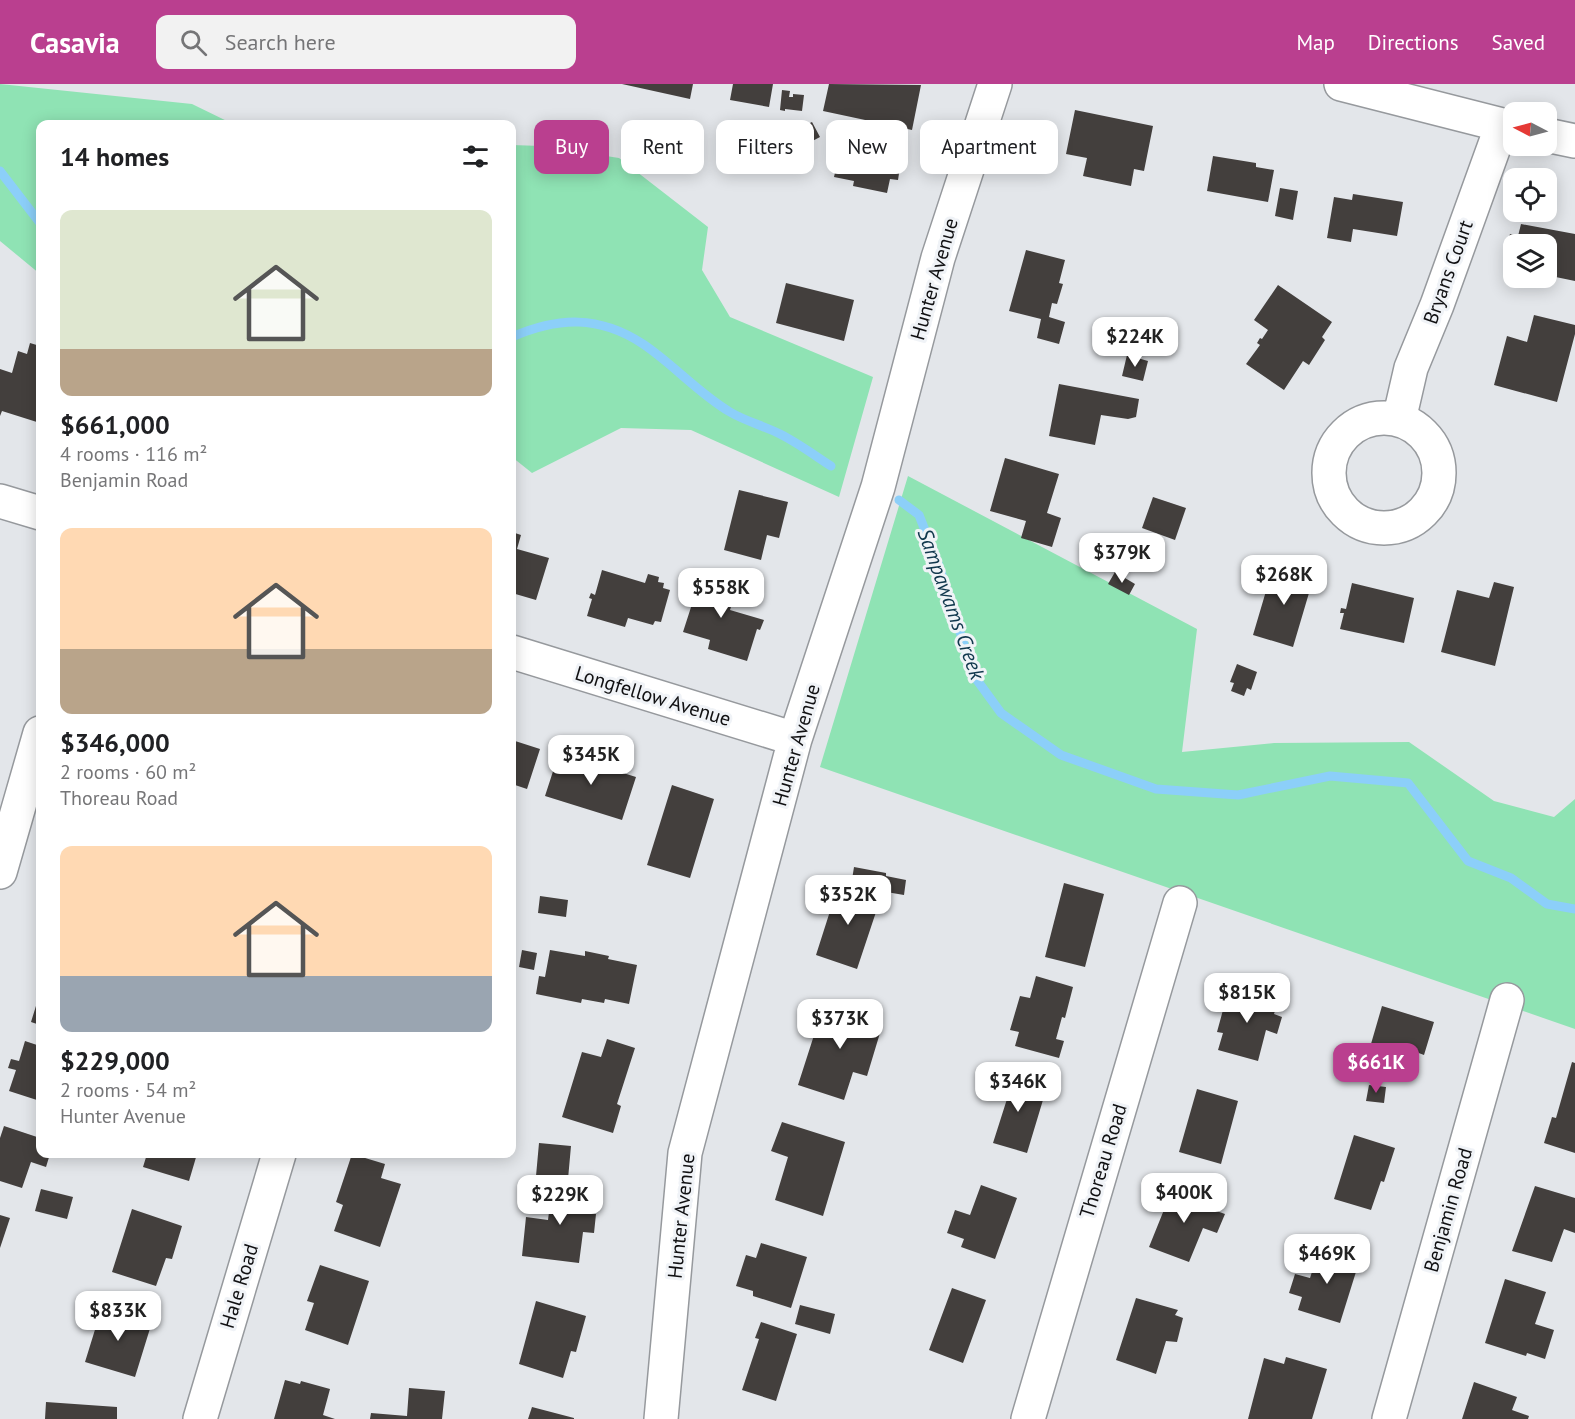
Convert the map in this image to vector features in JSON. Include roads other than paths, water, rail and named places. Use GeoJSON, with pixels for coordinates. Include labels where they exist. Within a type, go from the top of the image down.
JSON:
{"type":"FeatureCollection","features":[{"type":"Feature","properties":{"kind":"street","name":"Hunter Avenue"},"geometry":{"type":"LineString","coordinates":[[661,1419],[686,1153],[795,739],[878,487],[938,258],[994,84]]}},
{"type":"Feature","properties":{"kind":"street"},"geometry":{"type":"LineString","coordinates":[[1341,84],[1409,92],[1503,124]]}},
{"type":"Feature","properties":{"kind":"street"},"geometry":{"type":"LineString","coordinates":[[1557,137],[1575,141]]}},
{"type":"Feature","properties":{"kind":"street","name":"Bryans Court"},"geometry":{"type":"LineString","coordinates":[[1399,420],[1411,368],[1503,139]]}},
{"type":"Feature","properties":{"kind":"street"},"geometry":{"type":"LineString","coordinates":[[0,501],[36,512]]}},
{"type":"Feature","properties":{"kind":"street","name":"Longfellow Avenue"},"geometry":{"type":"LineString","coordinates":[[516,653],[795,739]]}},
{"type":"Feature","properties":{"kind":"street"},"geometry":{"type":"LineString","coordinates":[[0,872],[36,747]]}},
{"type":"Feature","properties":{"kind":"street","name":"Thoreau Road"},"geometry":{"type":"LineString","coordinates":[[1028,1419],[1180,903]]}},
{"type":"Feature","properties":{"kind":"street","name":"Benjamin Road"},"geometry":{"type":"LineString","coordinates":[[1389,1419],[1507,1000]]}},
{"type":"Feature","properties":{"kind":"street","name":"Hale Road"},"geometry":{"type":"LineString","coordinates":[[200,1419],[278,1158]]}},
{"type":"Feature","properties":{"kind":"waterway","name":"Sampawams Creek"},"geometry":{"type":"LineString","coordinates":[[0,171],[36,218]]}},
{"type":"Feature","properties":{"kind":"waterway","name":"Sampawams Creek"},"geometry":{"type":"LineString","coordinates":[[516,335],[546,326],[578,322],[610,328],[627,335],[665,360],[707,396],[730,412],[774,431],[831,466]]}},
{"type":"Feature","properties":{"kind":"waterway","name":"Sampawams Creek"},"geometry":{"type":"LineString","coordinates":[[899,500],[919,515],[939,566],[974,676],[1001,713],[1061,755],[1156,789],[1238,795],[1330,776],[1408,783],[1468,861],[1511,878],[1547,904],[1575,909]]}}]}
